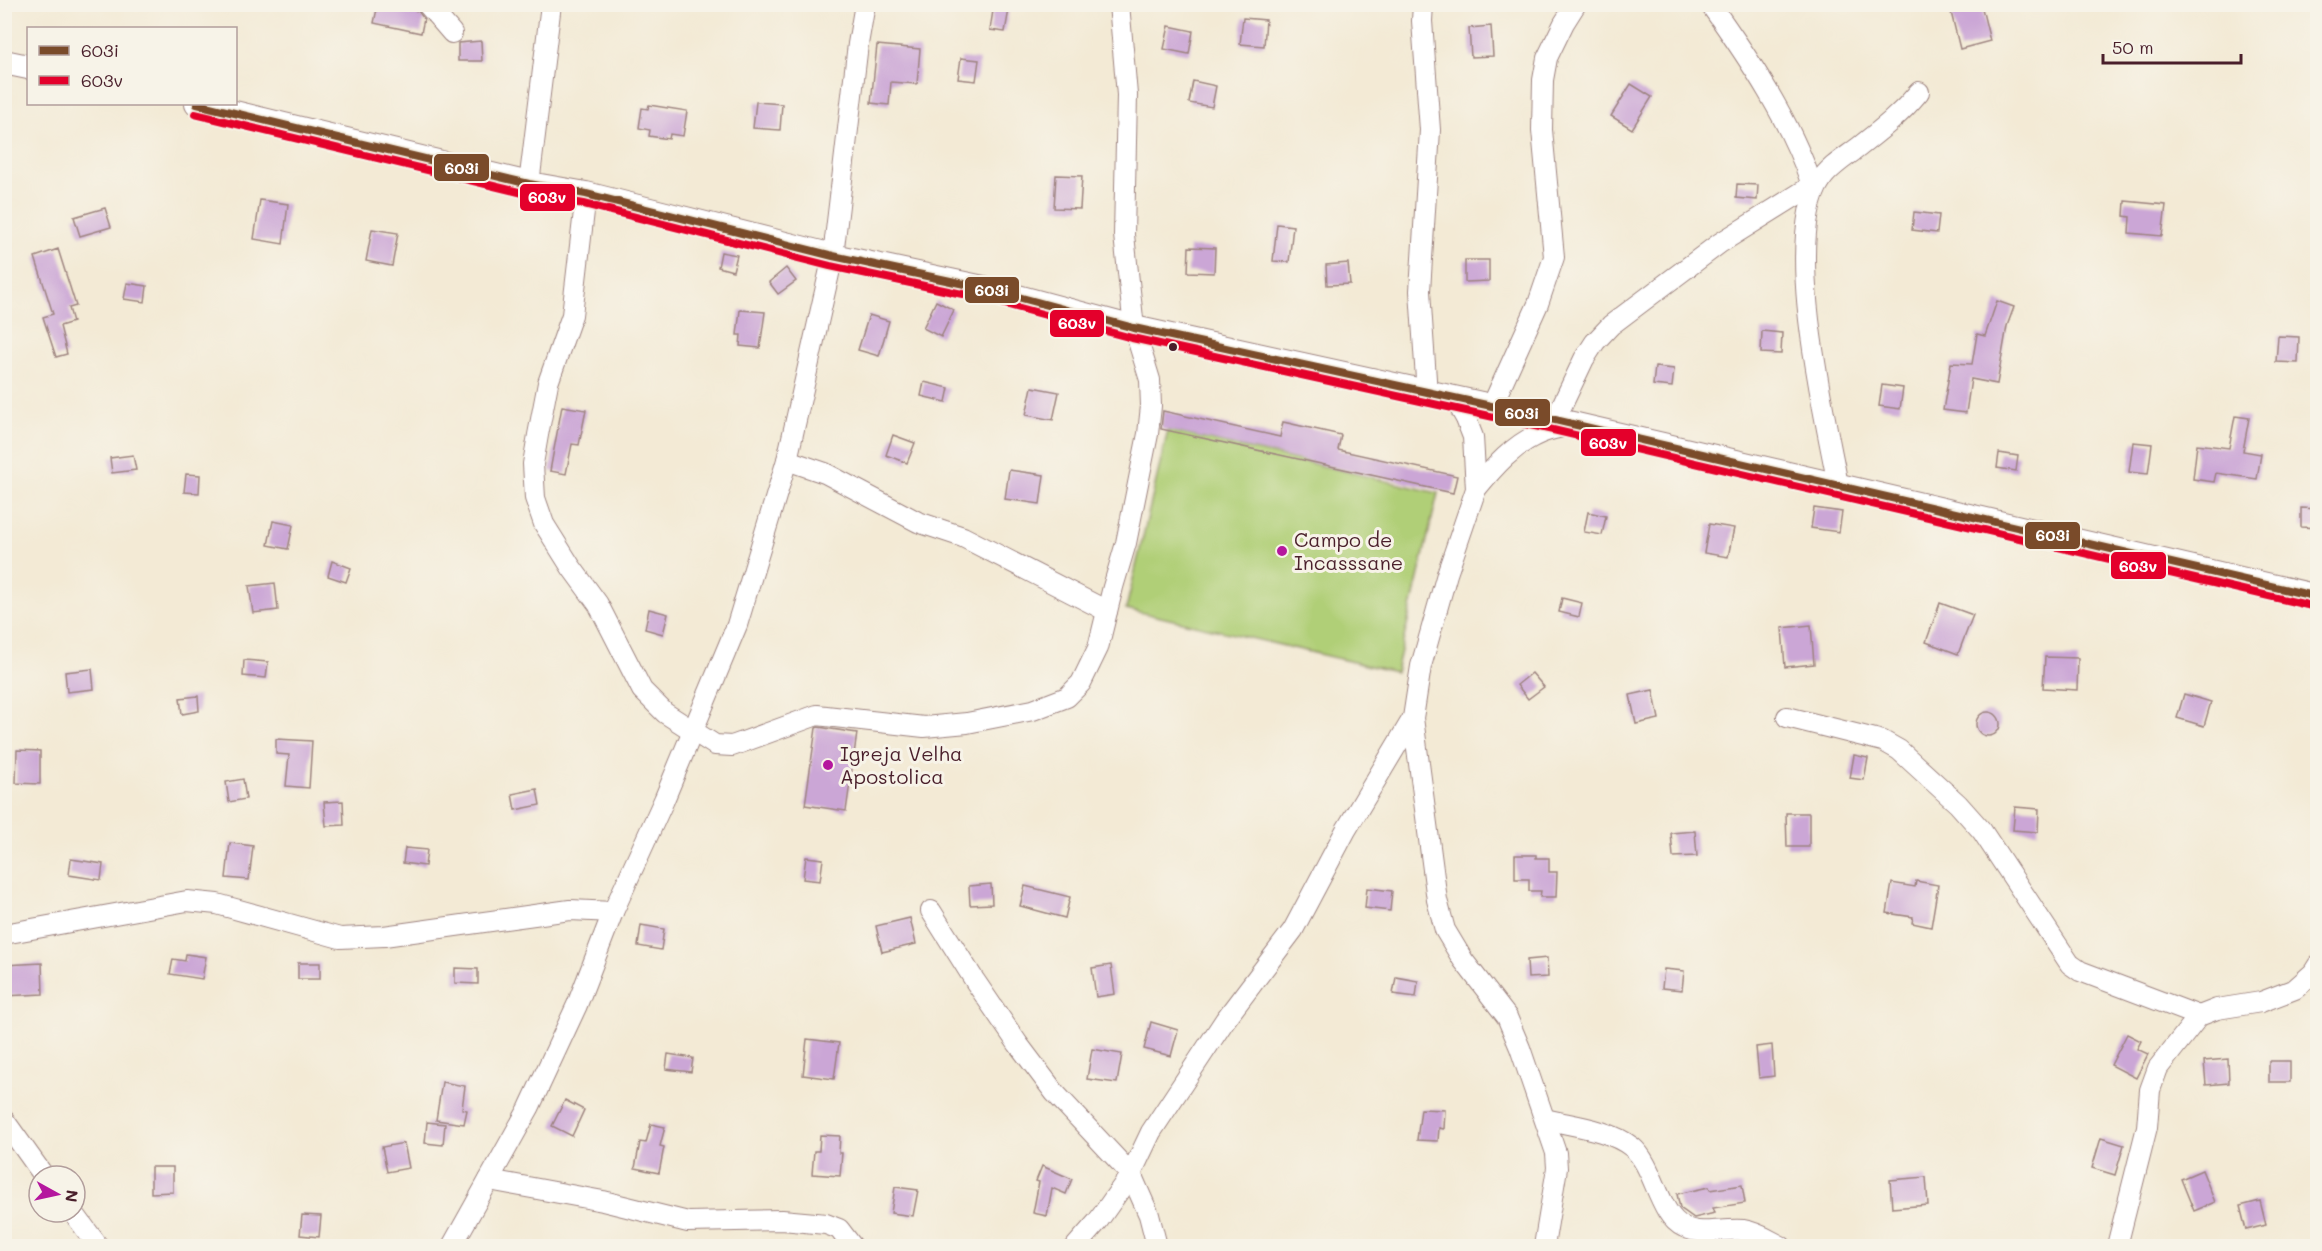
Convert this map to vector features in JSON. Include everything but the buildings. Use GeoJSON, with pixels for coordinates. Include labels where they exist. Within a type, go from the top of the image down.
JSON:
{"type":"FeatureCollection","features":[{"type":"Feature","properties":{"kind":"street"},"geometry":{"type":"LineString","coordinates":[[427,4],[452,33]]}},
{"type":"Feature","properties":{"kind":"street"},"geometry":{"type":"LineString","coordinates":[[529,184],[551,4]]}},
{"type":"Feature","properties":{"kind":"street"},"geometry":{"type":"LineString","coordinates":[[452,1246],[534,1098],[577,1005],[613,912],[664,800],[737,625],[786,460],[833,256],[858,44],[866,4]]}},
{"type":"Feature","properties":{"kind":"street"},"geometry":{"type":"LineString","coordinates":[[586,194],[572,315],[548,383],[533,464],[535,498],[544,524],[598,604],[642,690],[665,713],[715,745],[732,746],[817,715],[924,728],[1033,711],[1067,697],[1081,683],[1098,648],[1126,543],[1148,434],[1151,406],[1150,380],[1134,328],[1124,235],[1127,95],[1119,4]]}},
{"type":"Feature","properties":{"kind":"street"},"geometry":{"type":"LineString","coordinates":[[1423,4],[1422,21],[1430,130],[1420,291],[1427,394]]}},
{"type":"Feature","properties":{"kind":"street"},"geometry":{"type":"LineString","coordinates":[[1491,408],[1538,304],[1554,257],[1542,130],[1543,80],[1547,58],[1576,4]]}},
{"type":"Feature","properties":{"kind":"street"},"geometry":{"type":"LineString","coordinates":[[1710,4],[1767,89],[1816,182],[1805,238],[1806,295],[1838,485]]}},
{"type":"Feature","properties":{"kind":"street"},"geometry":{"type":"LineString","coordinates":[[4,62],[27,67]]}},
{"type":"Feature","properties":{"kind":"street"},"geometry":{"type":"LineString","coordinates":[[1544,1246],[1557,1168],[1556,1153],[1520,1048],[1506,1017],[1463,960],[1446,930],[1437,900],[1413,718],[1421,666],[1447,574],[1476,489],[1494,467],[1514,449],[1564,422],[1584,359],[1595,342],[1611,325],[1720,243],[1816,182],[1900,114],[1919,92]]}},
{"type":"Feature","properties":{"kind":"street"},"geometry":{"type":"LineString","coordinates":[[201,105],[529,184],[586,194],[833,256],[988,289],[1134,328],[1491,408],[1564,422],[2318,597]]}},
{"type":"Feature","properties":{"kind":"street"},"geometry":{"type":"LineString","coordinates":[[1455,399],[1473,437],[1476,489]]}},
{"type":"Feature","properties":{"kind":"street"},"geometry":{"type":"LineString","coordinates":[[786,460],[825,473],[918,522],[963,537],[1107,611]]}},
{"type":"Feature","properties":{"kind":"street"},"geometry":{"type":"LineString","coordinates":[[1787,717],[1883,741],[1899,750],[1958,804],[1982,831],[2070,964],[2080,971],[2199,1016]]}},
{"type":"Feature","properties":{"kind":"street"},"geometry":{"type":"LineString","coordinates":[[1076,1246],[1098,1221],[1131,1174],[1151,1132],[1212,1039],[1293,930],[1347,830],[1413,718]]}},
{"type":"Feature","properties":{"kind":"street"},"geometry":{"type":"LineString","coordinates":[[4,934],[187,902],[217,904],[340,938],[384,936],[570,910],[613,912]]}},
{"type":"Feature","properties":{"kind":"street"},"geometry":{"type":"LineString","coordinates":[[931,911],[975,981],[1055,1093],[1131,1174],[1149,1215],[1158,1246]]}},
{"type":"Feature","properties":{"kind":"street"},"geometry":{"type":"LineString","coordinates":[[2117,1246],[2147,1127],[2152,1080],[2158,1068],[2199,1016],[2217,1009],[2261,1002],[2295,989],[2316,971]]}},
{"type":"Feature","properties":{"kind":"street"},"geometry":{"type":"LineString","coordinates":[[1545,1119],[1605,1133],[1631,1147],[1644,1161],[1670,1215],[1684,1227],[1714,1232],[1742,1230],[1759,1234],[1781,1246]]}},
{"type":"Feature","properties":{"kind":"street"},"geometry":{"type":"LineString","coordinates":[[4,1120],[36,1164]]}},
{"type":"Feature","properties":{"kind":"street"},"geometry":{"type":"LineString","coordinates":[[489,1180],[603,1201],[688,1222],[782,1220],[826,1224],[839,1229],[852,1246]]}},
{"type":"Feature","properties":{"kind":"street"},"geometry":{"type":"LineString","coordinates":[[82,1224],[99,1246]]}},
{"type":"Feature","properties":{"kind":"green space","name":"Campo de Incasssane"},"geometry":{"type":"Polygon","coordinates":[[[1168,430],[1438,493],[1396,672],[1126,609],[1168,430]]]}},
{"type":"Feature","properties":{"kind":"transit line","name":"603i"},"geometry":{"type":"LineString","coordinates":[[201,105],[529,184],[586,194],[833,256],[988,289],[1134,328],[1555,420],[2318,597]]}},
{"type":"Feature","properties":{"kind":"transit line","name":"603v"},"geometry":{"type":"LineString","coordinates":[[195,114],[527,194],[584,204],[830,266],[986,299],[1132,338],[1553,430],[2316,607]]}},
{"type":"Feature","properties":{"kind":"place","name":"Campo de Incasssane"},"geometry":{"type":"Point","coordinates":[1282,551]}},
{"type":"Feature","properties":{"kind":"place","name":"Igreja Velha Apostolica"},"geometry":{"type":"Point","coordinates":[828,765]}}]}
